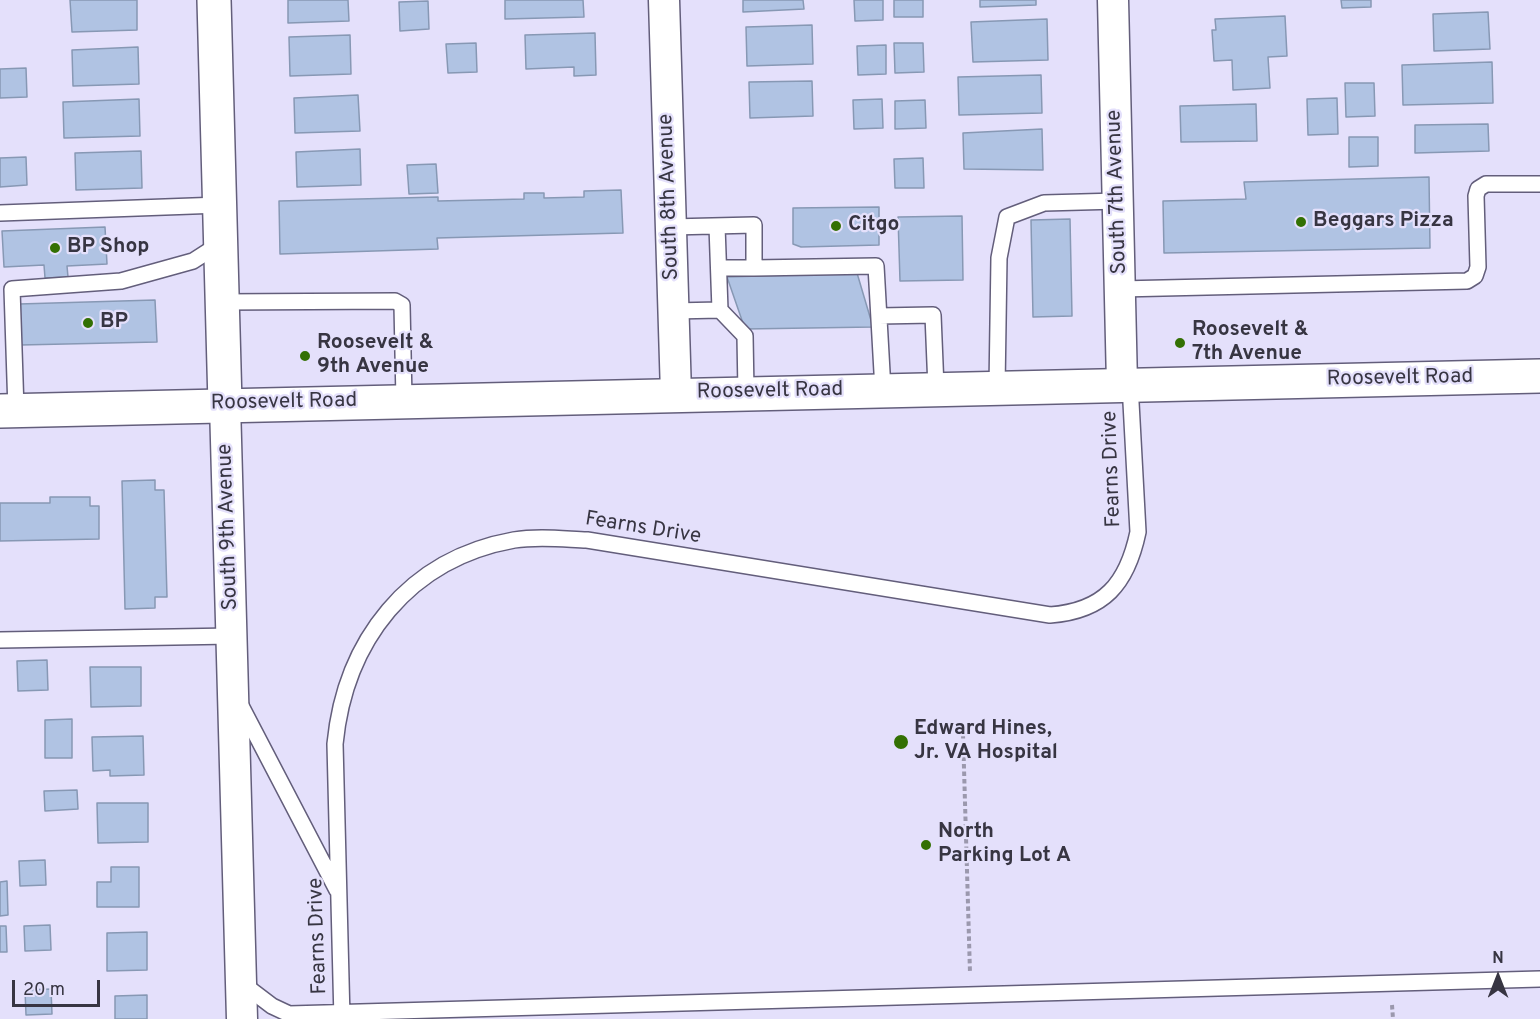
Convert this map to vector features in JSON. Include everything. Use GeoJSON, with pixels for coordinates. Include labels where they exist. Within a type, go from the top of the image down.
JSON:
{"type":"FeatureCollection","features":[{"type":"Feature","properties":{"kind":"main road","name":"South 9th Avenue"},"geometry":{"type":"LineString","coordinates":[[214,0],[225,404]]}},
{"type":"Feature","properties":{"kind":"main road","name":"Roosevelt Road"},"geometry":{"type":"LineString","coordinates":[[8,410],[1540,376]]}},
{"type":"Feature","properties":{"kind":"street","name":"South 8th Avenue"},"geometry":{"type":"LineString","coordinates":[[663,0],[676,394]]}},
{"type":"Feature","properties":{"kind":"street","name":"South 7th Avenue"},"geometry":{"type":"LineString","coordinates":[[1113,0],[1120,289],[1126,384]]}},
{"type":"Feature","properties":{"kind":"street","name":"South 9th Avenue"},"geometry":{"type":"LineString","coordinates":[[225,404],[243,984],[242,1019]]}},
{"type":"Feature","properties":{"kind":"lane"},"geometry":{"type":"LineString","coordinates":[[1120,289],[1467,281],[1475,276],[1478,267],[1476,196],[1478,189],[1486,184],[1540,184]]}},
{"type":"Feature","properties":{"kind":"lane"},"geometry":{"type":"LineString","coordinates":[[997,387],[999,258],[1007,217],[1044,203],[1118,201]]}},
{"type":"Feature","properties":{"kind":"lane"},"geometry":{"type":"LineString","coordinates":[[0,213],[220,205]]}},
{"type":"Feature","properties":{"kind":"lane"},"geometry":{"type":"LineString","coordinates":[[671,226],[753,225],[754,268]]}},
{"type":"Feature","properties":{"kind":"lane"},"geometry":{"type":"LineString","coordinates":[[717,226],[720,310],[746,336],[746,392]]}},
{"type":"Feature","properties":{"kind":"lane"},"geometry":{"type":"LineString","coordinates":[[8,410],[12,289],[121,281],[193,261],[221,243]]}},
{"type":"Feature","properties":{"kind":"lane"},"geometry":{"type":"LineString","coordinates":[[719,268],[876,266],[883,390]]}},
{"type":"Feature","properties":{"kind":"lane"},"geometry":{"type":"LineString","coordinates":[[223,302],[395,301],[402,305],[404,400]]}},
{"type":"Feature","properties":{"kind":"lane"},"geometry":{"type":"LineString","coordinates":[[673,311],[720,310]]}},
{"type":"Feature","properties":{"kind":"lane"},"geometry":{"type":"LineString","coordinates":[[879,316],[933,315],[936,388]]}},
{"type":"Feature","properties":{"kind":"lane","name":"Fearns Drive"},"geometry":{"type":"LineString","coordinates":[[342,1016],[335,744],[338,713],[346,684],[370,633],[386,610],[428,575],[481,549],[514,540],[548,537],[587,540],[1050,615],[1071,613],[1091,607],[1117,585],[1134,550],[1137,512],[1126,384]]}},
{"type":"Feature","properties":{"kind":"lane"},"geometry":{"type":"LineString","coordinates":[[0,640],[232,636]]}},
{"type":"Feature","properties":{"kind":"lane"},"geometry":{"type":"LineString","coordinates":[[234,693],[339,893]]}},
{"type":"Feature","properties":{"kind":"lane"},"geometry":{"type":"LineString","coordinates":[[243,984],[272,1006],[289,1014],[342,1016],[971,994],[1540,979]]}},
{"type":"Feature","properties":{"kind":"path"},"geometry":{"type":"LineString","coordinates":[[963,734],[971,994]]}},
{"type":"Feature","properties":{"kind":"building"},"geometry":{"type":"Polygon","coordinates":[[[70,0],[137,0],[137,30],[72,32],[70,0]]]}},
{"type":"Feature","properties":{"kind":"building"},"geometry":{"type":"Polygon","coordinates":[[[288,0],[348,0],[349,21],[288,23],[288,0]]]}},
{"type":"Feature","properties":{"kind":"building"},"geometry":{"type":"Polygon","coordinates":[[[505,0],[583,0],[584,17],[505,19],[505,0]]]}},
{"type":"Feature","properties":{"kind":"building"},"geometry":{"type":"Polygon","coordinates":[[[743,0],[803,0],[804,9],[743,12],[743,0]]]}},
{"type":"Feature","properties":{"kind":"building"},"geometry":{"type":"Polygon","coordinates":[[[854,0],[883,0],[883,20],[855,21],[854,0]]]}},
{"type":"Feature","properties":{"kind":"building"},"geometry":{"type":"Polygon","coordinates":[[[894,0],[923,0],[923,17],[894,17],[894,0]]]}},
{"type":"Feature","properties":{"kind":"building"},"geometry":{"type":"Polygon","coordinates":[[[980,0],[1036,0],[1036,5],[980,7],[980,0]]]}},
{"type":"Feature","properties":{"kind":"building"},"geometry":{"type":"Polygon","coordinates":[[[1341,0],[1371,0],[1371,7],[1342,8],[1341,0]]]}},
{"type":"Feature","properties":{"kind":"building"},"geometry":{"type":"Polygon","coordinates":[[[428,1],[429,29],[400,31],[399,2],[428,1]]]}},
{"type":"Feature","properties":{"kind":"building"},"geometry":{"type":"Polygon","coordinates":[[[1488,12],[1490,49],[1434,51],[1433,14],[1488,12]]]}},
{"type":"Feature","properties":{"kind":"building"},"geometry":{"type":"Polygon","coordinates":[[[1285,16],[1287,56],[1268,57],[1270,88],[1233,90],[1232,60],[1214,61],[1212,30],[1216,30],[1215,19],[1285,16]]]}},
{"type":"Feature","properties":{"kind":"building"},"geometry":{"type":"Polygon","coordinates":[[[1047,19],[1048,60],[973,62],[971,22],[1047,19]]]}},
{"type":"Feature","properties":{"kind":"building"},"geometry":{"type":"Polygon","coordinates":[[[812,25],[813,64],[747,66],[746,27],[812,25]]]}},
{"type":"Feature","properties":{"kind":"building"},"geometry":{"type":"Polygon","coordinates":[[[595,33],[596,75],[574,76],[574,67],[526,69],[525,35],[595,33]]]}},
{"type":"Feature","properties":{"kind":"building"},"geometry":{"type":"Polygon","coordinates":[[[350,35],[351,74],[290,76],[289,37],[350,35]]]}},
{"type":"Feature","properties":{"kind":"building"},"geometry":{"type":"Polygon","coordinates":[[[476,43],[477,72],[448,73],[446,44],[476,43]]]}},
{"type":"Feature","properties":{"kind":"building"},"geometry":{"type":"Polygon","coordinates":[[[894,43],[923,43],[924,72],[895,73],[894,43]]]}},
{"type":"Feature","properties":{"kind":"building"},"geometry":{"type":"Polygon","coordinates":[[[886,45],[886,74],[858,75],[857,46],[886,45]]]}},
{"type":"Feature","properties":{"kind":"building"},"geometry":{"type":"Polygon","coordinates":[[[138,47],[139,84],[73,86],[72,50],[138,47]]]}},
{"type":"Feature","properties":{"kind":"building"},"geometry":{"type":"Polygon","coordinates":[[[1492,62],[1493,103],[1403,105],[1402,65],[1492,62]]]}},
{"type":"Feature","properties":{"kind":"building"},"geometry":{"type":"Polygon","coordinates":[[[26,68],[27,97],[0,98],[0,69],[26,68]]]}},
{"type":"Feature","properties":{"kind":"building"},"geometry":{"type":"Polygon","coordinates":[[[1041,75],[1042,113],[959,115],[958,77],[1041,75]]]}},
{"type":"Feature","properties":{"kind":"building"},"geometry":{"type":"Polygon","coordinates":[[[812,81],[813,116],[750,118],[749,82],[812,81]]]}},
{"type":"Feature","properties":{"kind":"building"},"geometry":{"type":"Polygon","coordinates":[[[1345,83],[1374,83],[1375,116],[1346,117],[1345,83]]]}},
{"type":"Feature","properties":{"kind":"building"},"geometry":{"type":"Polygon","coordinates":[[[358,95],[360,131],[295,133],[294,98],[358,95]]]}},
{"type":"Feature","properties":{"kind":"building"},"geometry":{"type":"Polygon","coordinates":[[[1337,98],[1338,134],[1308,135],[1307,99],[1337,98]]]}},
{"type":"Feature","properties":{"kind":"building"},"geometry":{"type":"Polygon","coordinates":[[[139,99],[140,136],[64,138],[63,102],[139,99]]]}},
{"type":"Feature","properties":{"kind":"building"},"geometry":{"type":"Polygon","coordinates":[[[882,99],[883,128],[854,129],[853,100],[882,99]]]}},
{"type":"Feature","properties":{"kind":"building"},"geometry":{"type":"Polygon","coordinates":[[[925,100],[926,128],[895,129],[895,101],[925,100]]]}},
{"type":"Feature","properties":{"kind":"building"},"geometry":{"type":"Polygon","coordinates":[[[1256,104],[1257,141],[1181,142],[1180,106],[1256,104]]]}},
{"type":"Feature","properties":{"kind":"building"},"geometry":{"type":"Polygon","coordinates":[[[1488,124],[1489,151],[1415,153],[1415,125],[1488,124]]]}},
{"type":"Feature","properties":{"kind":"building"},"geometry":{"type":"Polygon","coordinates":[[[1042,129],[1043,170],[964,169],[963,133],[1042,129]]]}},
{"type":"Feature","properties":{"kind":"building"},"geometry":{"type":"Polygon","coordinates":[[[1349,137],[1378,137],[1378,166],[1349,167],[1349,137]]]}},
{"type":"Feature","properties":{"kind":"building"},"geometry":{"type":"Polygon","coordinates":[[[360,149],[361,185],[297,187],[296,152],[360,149]]]}},
{"type":"Feature","properties":{"kind":"building"},"geometry":{"type":"Polygon","coordinates":[[[141,151],[142,188],[76,190],[75,153],[141,151]]]}},
{"type":"Feature","properties":{"kind":"building"},"geometry":{"type":"Polygon","coordinates":[[[26,157],[27,185],[0,187],[0,158],[26,157]]]}},
{"type":"Feature","properties":{"kind":"building"},"geometry":{"type":"Polygon","coordinates":[[[923,158],[924,188],[895,188],[894,159],[923,158]]]}},
{"type":"Feature","properties":{"kind":"building"},"geometry":{"type":"Polygon","coordinates":[[[436,164],[438,193],[409,194],[407,165],[436,164]]]}},
{"type":"Feature","properties":{"kind":"building"},"geometry":{"type":"Polygon","coordinates":[[[1429,177],[1430,248],[1164,253],[1163,201],[1246,199],[1244,182],[1429,177]]]}},
{"type":"Feature","properties":{"kind":"building"},"geometry":{"type":"Polygon","coordinates":[[[621,190],[623,233],[437,238],[438,249],[280,254],[279,201],[438,197],[438,201],[524,199],[524,193],[544,193],[544,198],[584,197],[584,191],[621,190]]]}},
{"type":"Feature","properties":{"kind":"building","name":"Citgo"},"geometry":{"type":"Polygon","coordinates":[[[879,207],[879,245],[801,247],[793,244],[793,208],[879,207]]]}},
{"type":"Feature","properties":{"kind":"building"},"geometry":{"type":"Polygon","coordinates":[[[962,216],[963,280],[900,281],[898,217],[962,216]]]}},
{"type":"Feature","properties":{"kind":"building"},"geometry":{"type":"Polygon","coordinates":[[[1070,219],[1072,316],[1033,317],[1031,220],[1070,219]]]}},
{"type":"Feature","properties":{"kind":"building","name":"BP Shop"},"geometry":{"type":"Polygon","coordinates":[[[105,227],[107,264],[67,266],[68,277],[45,278],[44,265],[4,267],[2,231],[105,227]]]}},
{"type":"Feature","properties":{"kind":"building","name":"Citgo"},"geometry":{"type":"Polygon","coordinates":[[[857,273],[873,327],[745,329],[727,277],[857,273]]]}},
{"type":"Feature","properties":{"kind":"building","name":"BP"},"geometry":{"type":"Polygon","coordinates":[[[155,300],[157,342],[20,345],[19,304],[155,300]]]}},
{"type":"Feature","properties":{"kind":"building"},"geometry":{"type":"Polygon","coordinates":[[[155,480],[155,490],[164,490],[167,597],[155,597],[155,608],[125,609],[122,481],[155,480]]]}},
{"type":"Feature","properties":{"kind":"building"},"geometry":{"type":"Polygon","coordinates":[[[50,497],[90,497],[90,506],[99,506],[99,539],[0,541],[0,503],[50,503],[50,497]]]}},
{"type":"Feature","properties":{"kind":"building"},"geometry":{"type":"Polygon","coordinates":[[[47,660],[48,690],[18,691],[17,661],[47,660]]]}},
{"type":"Feature","properties":{"kind":"building"},"geometry":{"type":"Polygon","coordinates":[[[90,667],[141,667],[141,706],[91,707],[90,667]]]}},
{"type":"Feature","properties":{"kind":"building"},"geometry":{"type":"Polygon","coordinates":[[[72,719],[72,758],[45,758],[45,720],[72,719]]]}},
{"type":"Feature","properties":{"kind":"building"},"geometry":{"type":"Polygon","coordinates":[[[143,736],[144,775],[110,776],[110,770],[93,771],[92,737],[143,736]]]}},
{"type":"Feature","properties":{"kind":"building"},"geometry":{"type":"Polygon","coordinates":[[[77,790],[78,809],[45,811],[44,791],[77,790]]]}},
{"type":"Feature","properties":{"kind":"building"},"geometry":{"type":"Polygon","coordinates":[[[97,803],[148,803],[148,842],[98,843],[97,803]]]}},
{"type":"Feature","properties":{"kind":"building"},"geometry":{"type":"Polygon","coordinates":[[[45,860],[46,885],[20,886],[19,861],[45,860]]]}},
{"type":"Feature","properties":{"kind":"building"},"geometry":{"type":"Polygon","coordinates":[[[111,867],[139,867],[139,907],[97,907],[97,882],[111,882],[111,867]]]}},
{"type":"Feature","properties":{"kind":"building"},"geometry":{"type":"Polygon","coordinates":[[[7,881],[8,915],[0,916],[0,882],[7,881]]]}},
{"type":"Feature","properties":{"kind":"building"},"geometry":{"type":"Polygon","coordinates":[[[50,925],[51,950],[25,951],[24,926],[50,925]]]}},
{"type":"Feature","properties":{"kind":"building"},"geometry":{"type":"Polygon","coordinates":[[[0,926],[6,926],[7,952],[0,952],[0,926]]]}},
{"type":"Feature","properties":{"kind":"building"},"geometry":{"type":"Polygon","coordinates":[[[147,932],[147,970],[107,971],[107,933],[147,932]]]}},
{"type":"Feature","properties":{"kind":"building"},"geometry":{"type":"Polygon","coordinates":[[[51,989],[52,1014],[26,1015],[25,990],[51,989]]]}},
{"type":"Feature","properties":{"kind":"building"},"geometry":{"type":"Polygon","coordinates":[[[147,995],[147,1019],[115,1019],[115,996],[147,995]]]}},
{"type":"Feature","properties":{"kind":"place","name":"Beggars Pizza"},"geometry":{"type":"Point","coordinates":[1301,222]}},
{"type":"Feature","properties":{"kind":"place","name":"Citgo"},"geometry":{"type":"Point","coordinates":[836,226]}},
{"type":"Feature","properties":{"kind":"place","name":"BP Shop"},"geometry":{"type":"Point","coordinates":[55,248]}},
{"type":"Feature","properties":{"kind":"place","name":"BP"},"geometry":{"type":"Point","coordinates":[88,323]}},
{"type":"Feature","properties":{"kind":"place","name":"Roosevelt & 7th Avenue"},"geometry":{"type":"Point","coordinates":[1180,343]}},
{"type":"Feature","properties":{"kind":"place","name":"Roosevelt & 9th Avenue"},"geometry":{"type":"Point","coordinates":[305,356]}},
{"type":"Feature","properties":{"kind":"place","name":"Edward Hines, Jr. VA Hospital"},"geometry":{"type":"Point","coordinates":[901,742]}},
{"type":"Feature","properties":{"kind":"place","name":"North Parking Lot A"},"geometry":{"type":"Point","coordinates":[926,845]}}]}
